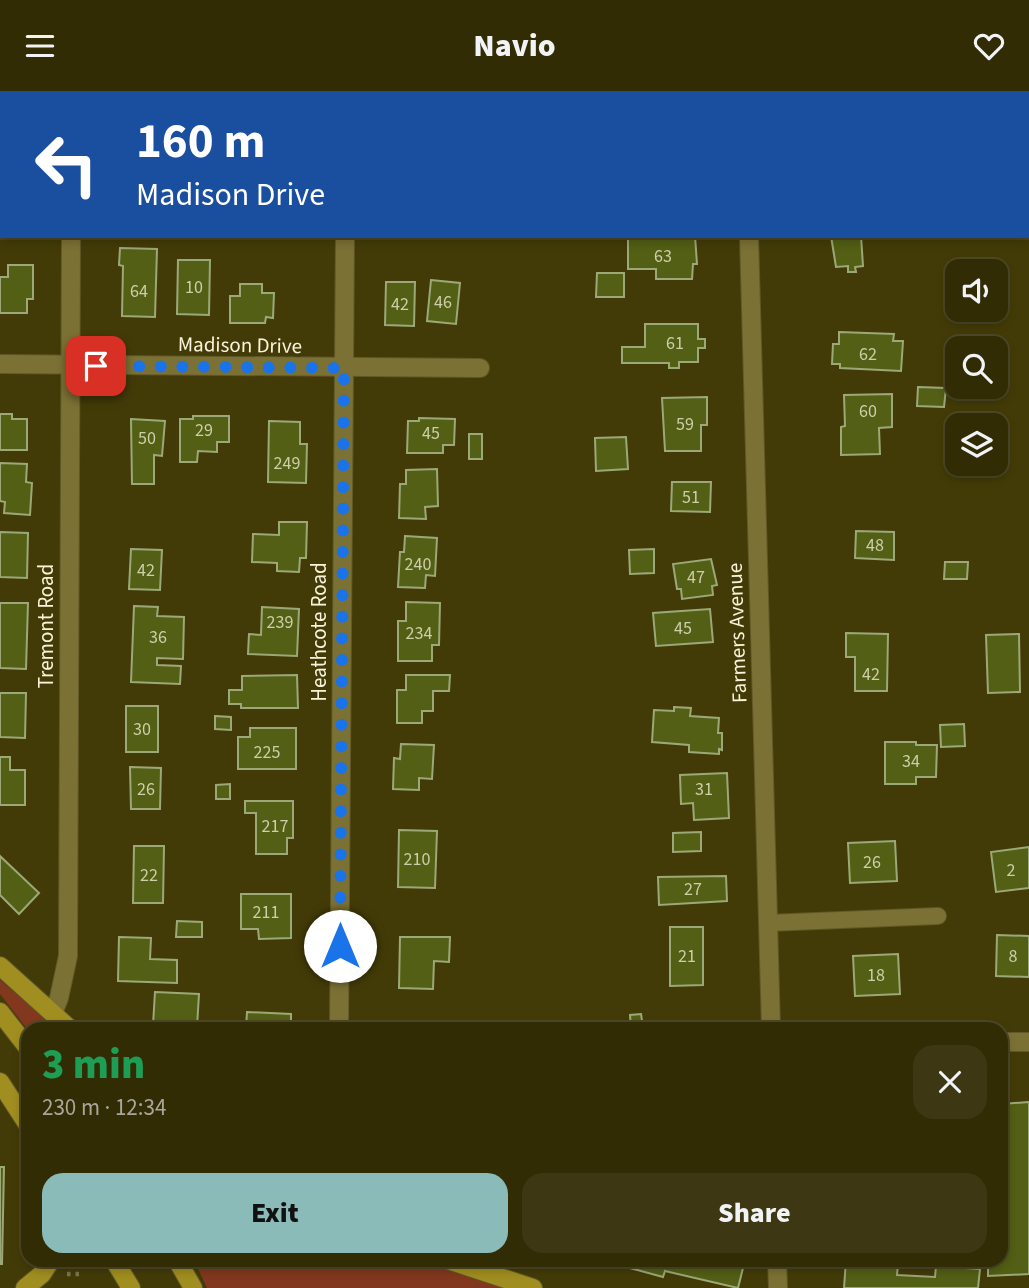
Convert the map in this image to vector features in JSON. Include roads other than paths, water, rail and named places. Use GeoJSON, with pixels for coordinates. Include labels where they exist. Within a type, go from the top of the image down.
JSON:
{"type":"FeatureCollection","features":[{"type":"Feature","properties":{"kind":"main road"},"geometry":{"type":"LineString","coordinates":[[0,966],[63,1022]]}},
{"type":"Feature","properties":{"kind":"main road"},"geometry":{"type":"LineString","coordinates":[[0,1011],[21,1039]]}},
{"type":"Feature","properties":{"kind":"main road"},"geometry":{"type":"LineString","coordinates":[[0,1082],[21,1114]]}},
{"type":"Feature","properties":{"kind":"main road"},"geometry":{"type":"LineString","coordinates":[[25,1288],[46,1267]]}},
{"type":"Feature","properties":{"kind":"main road"},"geometry":{"type":"LineString","coordinates":[[118,1267],[131,1288]]}},
{"type":"Feature","properties":{"kind":"main road"},"geometry":{"type":"LineString","coordinates":[[181,1267],[194,1288]]}},
{"type":"Feature","properties":{"kind":"main road"},"geometry":{"type":"LineString","coordinates":[[469,1267],[533,1288]]}},
{"type":"Feature","properties":{"kind":"street","name":"Tremont Road"},"geometry":{"type":"LineString","coordinates":[[53,1013],[68,956],[71,238]]}},
{"type":"Feature","properties":{"kind":"street","name":"Heathcote Road"},"geometry":{"type":"LineString","coordinates":[[339,1022],[345,238]]}},
{"type":"Feature","properties":{"kind":"street","name":"Farmers Avenue"},"geometry":{"type":"LineString","coordinates":[[750,238],[771,1022]]}},
{"type":"Feature","properties":{"kind":"street","name":"Madison Drive"},"geometry":{"type":"LineString","coordinates":[[0,364],[480,368]]}},
{"type":"Feature","properties":{"kind":"street"},"geometry":{"type":"LineString","coordinates":[[1008,1042],[1029,1042]]}},
{"type":"Feature","properties":{"kind":"street"},"geometry":{"type":"LineString","coordinates":[[777,1267],[778,1288]]}},
{"type":"Feature","properties":{"kind":"lane"},"geometry":{"type":"LineString","coordinates":[[768,923],[938,916]]}}]}
